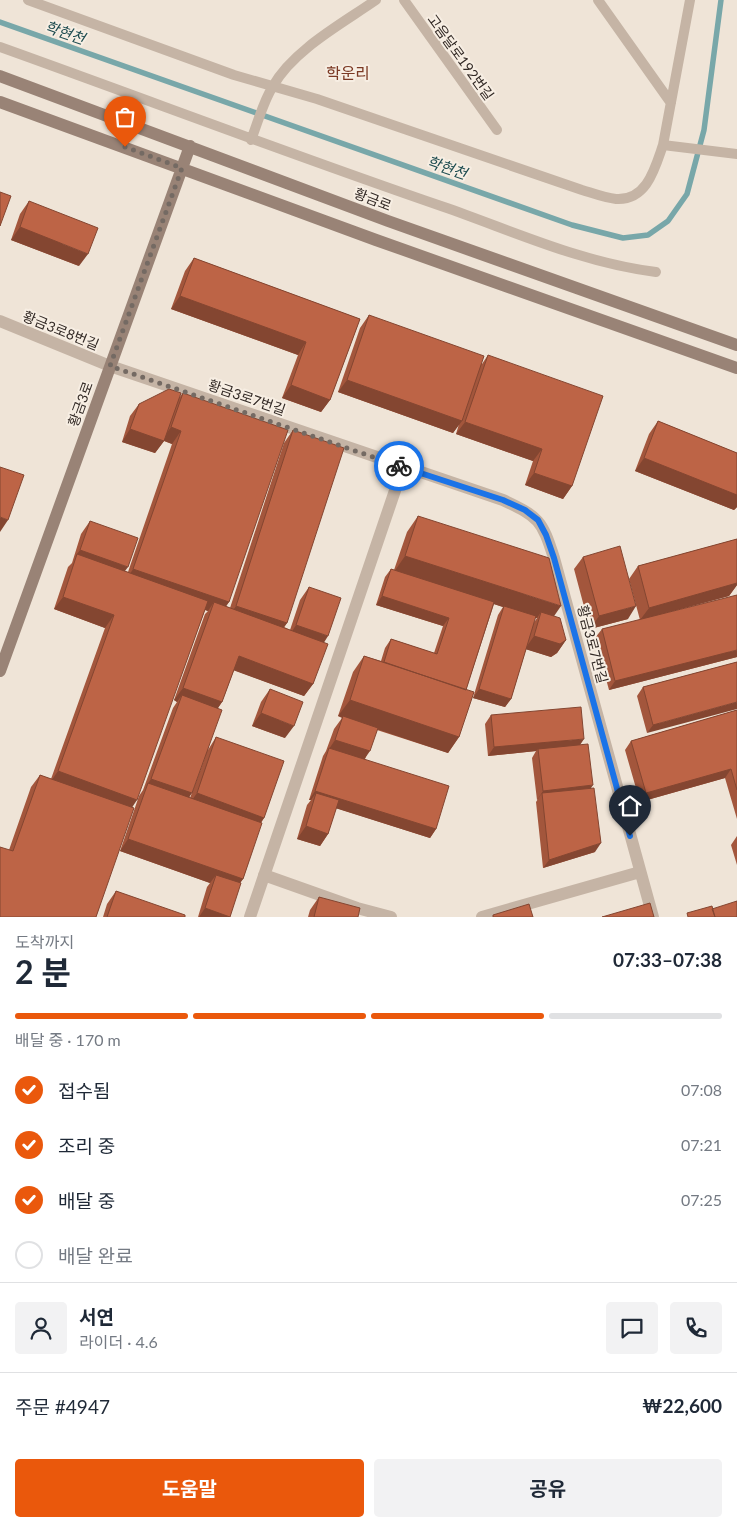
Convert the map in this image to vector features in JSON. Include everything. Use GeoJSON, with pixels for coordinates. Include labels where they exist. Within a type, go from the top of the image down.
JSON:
{"type":"FeatureCollection","features":[{"type":"Feature","properties":{"kind":"street","name":"황금로"},"geometry":{"type":"LineString","coordinates":[[0,76],[388,221],[737,345]]}},
{"type":"Feature","properties":{"kind":"street"},"geometry":{"type":"LineString","coordinates":[[0,102],[376,240],[737,368]]}},
{"type":"Feature","properties":{"kind":"street","name":"황금3로"},"geometry":{"type":"LineString","coordinates":[[0,671],[190,146]]}},
{"type":"Feature","properties":{"kind":"street","name":"황금3로8번길"},"geometry":{"type":"LineString","coordinates":[[0,322],[110,366]]}},
{"type":"Feature","properties":{"kind":"street","name":"황금3로7번길"},"geometry":{"type":"LineString","coordinates":[[110,366],[503,500],[525,510],[538,520],[546,535],[554,558],[653,917]]}},
{"type":"Feature","properties":{"kind":"street"},"geometry":{"type":"LineString","coordinates":[[250,917],[404,467]]}},
{"type":"Feature","properties":{"kind":"street"},"geometry":{"type":"LineString","coordinates":[[482,917],[640,872]]}},
{"type":"Feature","properties":{"kind":"street"},"geometry":{"type":"LineString","coordinates":[[264,875],[357,908],[391,917]]}},
{"type":"Feature","properties":{"kind":"lane"},"geometry":{"type":"LineString","coordinates":[[28,0],[253,81],[271,90],[317,99],[582,190],[616,199],[632,196],[644,188],[655,168],[663,145],[690,0]]}},
{"type":"Feature","properties":{"kind":"lane"},"geometry":{"type":"LineString","coordinates":[[253,135],[271,90],[285,69],[309,47],[376,0]]}},
{"type":"Feature","properties":{"kind":"lane","name":"고음달로192번길"},"geometry":{"type":"LineString","coordinates":[[404,0],[497,130]]}},
{"type":"Feature","properties":{"kind":"lane"},"geometry":{"type":"LineString","coordinates":[[598,0],[671,104]]}},
{"type":"Feature","properties":{"kind":"lane"},"geometry":{"type":"LineString","coordinates":[[0,47],[253,135],[362,180],[584,257],[626,268],[656,272]]}},
{"type":"Feature","properties":{"kind":"lane"},"geometry":{"type":"LineString","coordinates":[[663,145],[737,154]]}},
{"type":"Feature","properties":{"kind":"building"},"geometry":{"type":"Polygon","coordinates":[[[0,192],[11,196],[0,226],[0,192]]]}},
{"type":"Feature","properties":{"kind":"building"},"geometry":{"type":"Polygon","coordinates":[[[29,201],[98,228],[88,254],[20,227],[29,201]]]}},
{"type":"Feature","properties":{"kind":"building"},"geometry":{"type":"Polygon","coordinates":[[[194,258],[360,319],[330,400],[291,385],[306,342],[180,296],[194,258]]]}},
{"type":"Feature","properties":{"kind":"building"},"geometry":{"type":"Polygon","coordinates":[[[369,315],[484,356],[462,421],[347,380],[369,315]]]}},
{"type":"Feature","properties":{"kind":"building"},"geometry":{"type":"Polygon","coordinates":[[[488,355],[603,396],[572,486],[534,473],[542,449],[465,422],[488,355]]]}},
{"type":"Feature","properties":{"kind":"building"},"geometry":{"type":"Polygon","coordinates":[[[169,389],[181,393],[164,441],[130,429],[139,404],[169,389]]]}},
{"type":"Feature","properties":{"kind":"building"},"geometry":{"type":"Polygon","coordinates":[[[183,393],[288,430],[229,602],[133,569],[181,431],[171,427],[183,393]]]}},
{"type":"Feature","properties":{"kind":"building"},"geometry":{"type":"Polygon","coordinates":[[[658,421],[737,453],[737,495],[644,458],[658,421]]]}},
{"type":"Feature","properties":{"kind":"building"},"geometry":{"type":"Polygon","coordinates":[[[293,430],[344,448],[287,623],[236,606],[293,430]]]}},
{"type":"Feature","properties":{"kind":"building"},"geometry":{"type":"Polygon","coordinates":[[[0,467],[24,475],[8,520],[0,517],[0,467]]]}},
{"type":"Feature","properties":{"kind":"building"},"geometry":{"type":"Polygon","coordinates":[[[418,516],[549,558],[561,606],[405,556],[418,516]]]}},
{"type":"Feature","properties":{"kind":"building"},"geometry":{"type":"Polygon","coordinates":[[[90,521],[138,538],[128,567],[80,550],[90,521]]]}},
{"type":"Feature","properties":{"kind":"building"},"geometry":{"type":"Polygon","coordinates":[[[737,539],[737,583],[649,608],[638,566],[737,539]]]}},
{"type":"Feature","properties":{"kind":"building"},"geometry":{"type":"Polygon","coordinates":[[[620,546],[636,606],[599,616],[583,557],[620,546]]]}},
{"type":"Feature","properties":{"kind":"building"},"geometry":{"type":"Polygon","coordinates":[[[77,554],[208,601],[137,800],[58,771],[114,615],[63,597],[77,554]]]}},
{"type":"Feature","properties":{"kind":"building"},"geometry":{"type":"Polygon","coordinates":[[[391,569],[494,602],[466,690],[384,662],[391,639],[437,654],[449,618],[382,596],[391,569]]]}},
{"type":"Feature","properties":{"kind":"building"},"geometry":{"type":"Polygon","coordinates":[[[309,587],[341,598],[328,636],[296,625],[309,587]]]}},
{"type":"Feature","properties":{"kind":"building"},"geometry":{"type":"Polygon","coordinates":[[[737,595],[737,650],[615,681],[602,629],[737,595]]]}},
{"type":"Feature","properties":{"kind":"building"},"geometry":{"type":"Polygon","coordinates":[[[214,602],[328,644],[313,684],[239,656],[222,702],[183,688],[214,602]]]}},
{"type":"Feature","properties":{"kind":"building"},"geometry":{"type":"Polygon","coordinates":[[[504,606],[536,616],[511,699],[479,689],[504,606]]]}},
{"type":"Feature","properties":{"kind":"building"},"geometry":{"type":"Polygon","coordinates":[[[541,612],[560,618],[566,640],[560,644],[534,636],[541,612]]]}},
{"type":"Feature","properties":{"kind":"building"},"geometry":{"type":"Polygon","coordinates":[[[364,656],[474,692],[459,737],[350,700],[364,656]]]}},
{"type":"Feature","properties":{"kind":"building"},"geometry":{"type":"Polygon","coordinates":[[[737,662],[737,702],[653,725],[643,687],[737,662]]]}},
{"type":"Feature","properties":{"kind":"building"},"geometry":{"type":"Polygon","coordinates":[[[270,689],[303,702],[294,726],[261,713],[270,689]]]}},
{"type":"Feature","properties":{"kind":"building"},"geometry":{"type":"Polygon","coordinates":[[[182,695],[222,710],[192,793],[151,779],[182,695]]]}},
{"type":"Feature","properties":{"kind":"building"},"geometry":{"type":"Polygon","coordinates":[[[581,707],[584,739],[494,747],[491,715],[581,707]]]}},
{"type":"Feature","properties":{"kind":"building"},"geometry":{"type":"Polygon","coordinates":[[[737,710],[737,790],[731,769],[646,793],[631,741],[737,710]]]}},
{"type":"Feature","properties":{"kind":"building"},"geometry":{"type":"Polygon","coordinates":[[[343,716],[378,728],[370,751],[335,740],[343,716]]]}},
{"type":"Feature","properties":{"kind":"building"},"geometry":{"type":"Polygon","coordinates":[[[216,737],[284,761],[264,818],[197,793],[216,737]]]}},
{"type":"Feature","properties":{"kind":"building"},"geometry":{"type":"Polygon","coordinates":[[[588,744],[593,785],[543,791],[538,749],[588,744]]]}},
{"type":"Feature","properties":{"kind":"building"},"geometry":{"type":"Polygon","coordinates":[[[329,748],[449,786],[436,829],[315,791],[329,748]]]}},
{"type":"Feature","properties":{"kind":"building"},"geometry":{"type":"Polygon","coordinates":[[[40,775],[134,808],[96,917],[0,917],[0,847],[13,851],[40,775]]]}},
{"type":"Feature","properties":{"kind":"building"},"geometry":{"type":"Polygon","coordinates":[[[148,783],[262,823],[243,879],[128,839],[148,783]]]}},
{"type":"Feature","properties":{"kind":"building"},"geometry":{"type":"Polygon","coordinates":[[[594,788],[601,843],[549,860],[542,793],[594,788]]]}},
{"type":"Feature","properties":{"kind":"building"},"geometry":{"type":"Polygon","coordinates":[[[316,793],[339,800],[328,834],[306,826],[316,793]]]}},
{"type":"Feature","properties":{"kind":"building"},"geometry":{"type":"Polygon","coordinates":[[[216,875],[241,883],[230,917],[205,908],[216,875]]]}},
{"type":"Feature","properties":{"kind":"building"},"geometry":{"type":"Polygon","coordinates":[[[116,891],[185,915],[185,917],[107,917],[116,891]]]}},
{"type":"Feature","properties":{"kind":"building"},"geometry":{"type":"Polygon","coordinates":[[[319,897],[360,908],[358,917],[314,917],[319,897]]]}},
{"type":"Feature","properties":{"kind":"building"},"geometry":{"type":"Polygon","coordinates":[[[737,901],[737,917],[715,917],[712,909],[737,901]]]}},
{"type":"Feature","properties":{"kind":"building"},"geometry":{"type":"Polygon","coordinates":[[[650,903],[654,917],[602,917],[650,903]]]}},
{"type":"Feature","properties":{"kind":"building"},"geometry":{"type":"Polygon","coordinates":[[[529,904],[533,917],[493,917],[493,915],[529,904]]]}},
{"type":"Feature","properties":{"kind":"building"},"geometry":{"type":"Polygon","coordinates":[[[712,906],[715,917],[688,917],[687,913],[712,906]]]}},
{"type":"Feature","properties":{"kind":"waterway","name":"학현천"},"geometry":{"type":"LineString","coordinates":[[0,22],[572,225],[623,238],[648,235],[668,221],[687,194],[704,130],[721,0]]}},
{"type":"Feature","properties":{"kind":"way so far"},"geometry":{"type":"LineString","coordinates":[[125,147],[182,168],[110,366],[399,466]]}},
{"type":"Feature","properties":{"kind":"district","name":"학운리"},"geometry":{"type":"Point","coordinates":[348,72]}},
{"type":"Feature","properties":{"kind":"route"},"geometry":{"type":"LineString","coordinates":[[399,466],[503,500],[525,510],[538,520],[546,535],[554,558],[630,836]]}}]}
